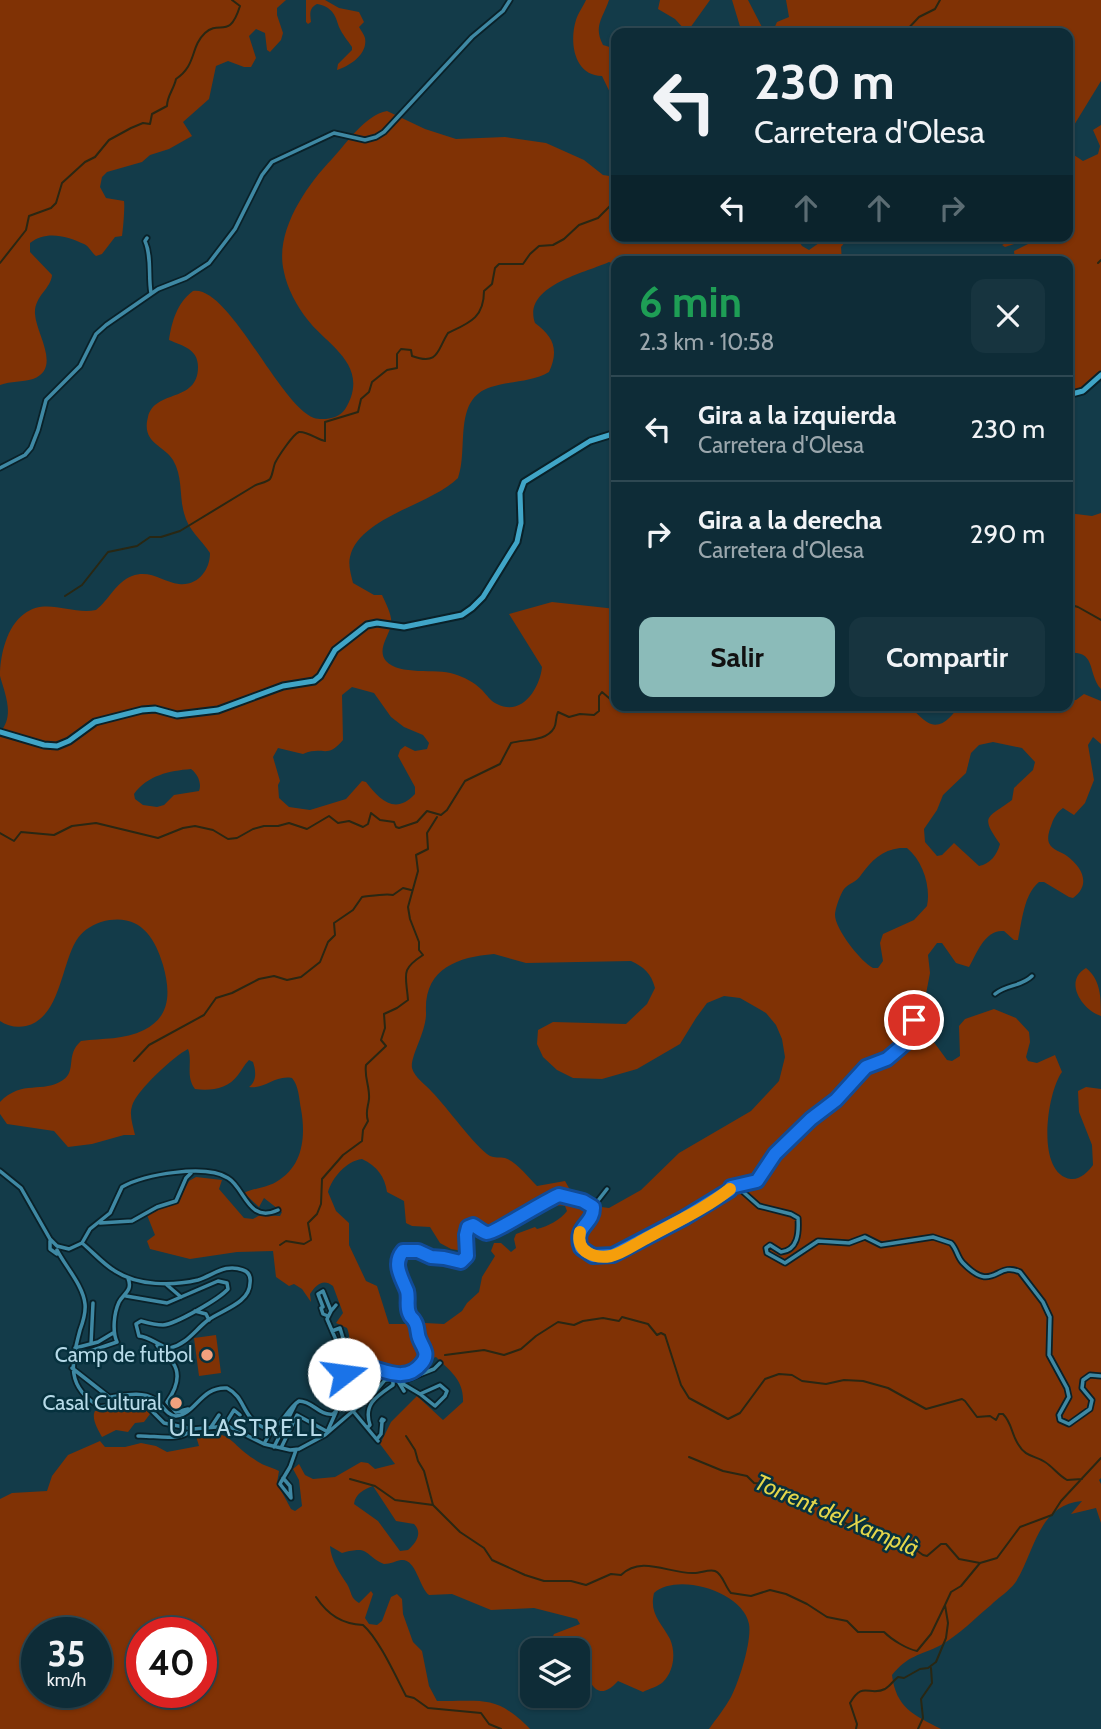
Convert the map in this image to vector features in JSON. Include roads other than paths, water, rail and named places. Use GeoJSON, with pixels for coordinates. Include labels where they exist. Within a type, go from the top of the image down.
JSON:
{"type":"FeatureCollection","features":[{"type":"Feature","properties":{"kind":"main road"},"geometry":{"type":"LineString","coordinates":[[1073,394],[1083,391],[1101,376]]}},
{"type":"Feature","properties":{"kind":"main road"},"geometry":{"type":"LineString","coordinates":[[0,732],[44,745],[57,746],[69,741],[95,722],[142,709],[155,709],[177,715],[218,710],[283,686],[317,679],[334,650],[370,624],[404,628],[462,614],[483,597],[517,542],[522,523],[520,493],[524,482],[590,442],[611,435]]}},
{"type":"Feature","properties":{"kind":"street"},"geometry":{"type":"LineString","coordinates":[[0,468],[25,455],[31,448],[46,400],[80,366],[96,334],[151,293],[186,278],[209,263],[235,229],[262,175],[272,162],[334,133],[365,140],[376,137],[392,125],[472,37],[503,11],[510,0]]}},
{"type":"Feature","properties":{"kind":"street"},"geometry":{"type":"LineString","coordinates":[[147,238],[145,241],[149,252],[151,293]]}},
{"type":"Feature","properties":{"kind":"street"},"geometry":{"type":"LineString","coordinates":[[995,994],[1003,988],[1024,983],[1032,976]]}},
{"type":"Feature","properties":{"kind":"street"},"geometry":{"type":"LineString","coordinates":[[607,1189],[593,1207],[593,1215],[580,1232],[579,1242],[586,1253],[606,1256],[619,1253],[739,1184],[757,1181],[775,1154],[811,1119],[836,1100],[866,1067],[887,1059],[908,1041],[914,1020],[931,1007]]}},
{"type":"Feature","properties":{"kind":"street"},"geometry":{"type":"LineString","coordinates":[[0,1171],[20,1188],[82,1293],[88,1310],[72,1368],[78,1386],[100,1407],[122,1406],[133,1402]]}},
{"type":"Feature","properties":{"kind":"street"},"geometry":{"type":"LineString","coordinates":[[55,1248],[72,1248],[82,1243],[90,1229],[109,1216],[119,1190],[125,1185],[164,1173],[181,1171],[228,1177],[251,1207],[270,1213],[278,1210]]}},
{"type":"Feature","properties":{"kind":"street"},"geometry":{"type":"LineString","coordinates":[[181,1171],[186,1178]]}},
{"type":"Feature","properties":{"kind":"street"},"geometry":{"type":"LineString","coordinates":[[100,1223],[132,1221],[157,1207],[176,1201],[191,1172]]}},
{"type":"Feature","properties":{"kind":"street"},"geometry":{"type":"LineString","coordinates":[[730,1190],[741,1190],[759,1206],[798,1218],[796,1243],[791,1250],[781,1252],[770,1245],[766,1248],[768,1253],[785,1262],[818,1241],[849,1243],[865,1237],[881,1245],[933,1237],[951,1243],[961,1261],[980,1277],[989,1278],[1009,1269],[1020,1272],[1043,1302],[1050,1317],[1049,1355],[1068,1388],[1069,1397],[1059,1415],[1064,1423],[1069,1424],[1090,1409],[1092,1400],[1082,1388],[1083,1380],[1090,1375],[1101,1376]]}},
{"type":"Feature","properties":{"kind":"street"},"geometry":{"type":"LineString","coordinates":[[344,1368],[351,1365],[371,1366],[388,1373],[404,1373],[420,1365],[425,1356],[417,1325],[409,1313],[407,1293],[399,1276],[400,1254],[407,1249],[458,1262],[466,1258],[466,1229],[473,1225],[486,1233],[494,1232],[559,1195],[583,1201],[593,1207]]}},
{"type":"Feature","properties":{"kind":"street"},"geometry":{"type":"LineString","coordinates":[[109,1216],[113,1223]]}},
{"type":"Feature","properties":{"kind":"street"},"geometry":{"type":"LineString","coordinates":[[82,1243],[114,1271],[128,1278],[166,1284],[198,1279],[222,1269],[232,1268],[247,1272],[250,1282],[247,1294],[176,1347],[166,1348],[156,1343]]}},
{"type":"Feature","properties":{"kind":"street"},"geometry":{"type":"LineString","coordinates":[[75,1356],[117,1342],[113,1333],[119,1303],[126,1296],[130,1285],[128,1278]]}},
{"type":"Feature","properties":{"kind":"street"},"geometry":{"type":"LineString","coordinates":[[126,1296],[162,1303],[218,1281],[228,1283],[228,1289],[220,1297],[167,1325],[139,1321],[135,1325],[138,1334],[150,1337],[176,1369],[177,1378],[173,1393],[167,1402],[176,1412],[188,1409]]}},
{"type":"Feature","properties":{"kind":"street"},"geometry":{"type":"LineString","coordinates":[[166,1284],[181,1297]]}},
{"type":"Feature","properties":{"kind":"street"},"geometry":{"type":"LineString","coordinates":[[328,1316],[323,1314],[318,1294],[323,1291],[331,1311]]}},
{"type":"Feature","properties":{"kind":"street"},"geometry":{"type":"LineString","coordinates":[[91,1344],[93,1303]]}},
{"type":"Feature","properties":{"kind":"street"},"geometry":{"type":"LineString","coordinates":[[328,1432],[344,1393],[344,1368],[328,1316],[336,1305]]}},
{"type":"Feature","properties":{"kind":"street"},"geometry":{"type":"LineString","coordinates":[[195,1311],[206,1314],[209,1320]]}},
{"type":"Feature","properties":{"kind":"street"},"geometry":{"type":"LineString","coordinates":[[82,1329],[91,1328]]}},
{"type":"Feature","properties":{"kind":"street"},"geometry":{"type":"LineString","coordinates":[[332,1331],[340,1328],[351,1365]]}},
{"type":"Feature","properties":{"kind":"street"},"geometry":{"type":"LineString","coordinates":[[77,1347],[91,1344],[113,1333]]}},
{"type":"Feature","properties":{"kind":"street"},"geometry":{"type":"LineString","coordinates":[[400,1382],[435,1369],[440,1363]]}},
{"type":"Feature","properties":{"kind":"street"},"geometry":{"type":"LineString","coordinates":[[72,1368],[80,1377],[111,1397],[147,1405],[161,1422],[193,1429],[224,1426],[264,1444],[296,1450],[328,1432],[385,1380],[393,1379]]}},
{"type":"Feature","properties":{"kind":"street"},"geometry":{"type":"LineString","coordinates":[[388,1373],[435,1406],[447,1393],[440,1385],[420,1394]]}},
{"type":"Feature","properties":{"kind":"street"},"geometry":{"type":"LineString","coordinates":[[368,1427],[370,1403],[392,1386],[393,1379]]}},
{"type":"Feature","properties":{"kind":"street"},"geometry":{"type":"LineString","coordinates":[[400,1382],[404,1391]]}},
{"type":"Feature","properties":{"kind":"street"},"geometry":{"type":"LineString","coordinates":[[111,1397],[147,1396],[173,1416],[181,1415],[209,1391],[227,1388],[237,1395],[251,1419],[272,1430]]}},
{"type":"Feature","properties":{"kind":"street"},"geometry":{"type":"LineString","coordinates":[[264,1444],[272,1430],[296,1403],[305,1401],[327,1414],[336,1412]]}},
{"type":"Feature","properties":{"kind":"street"},"geometry":{"type":"LineString","coordinates":[[274,1447],[296,1403]]}},
{"type":"Feature","properties":{"kind":"street"},"geometry":{"type":"LineString","coordinates":[[224,1426],[233,1410],[240,1415]]}},
{"type":"Feature","properties":{"kind":"street"},"geometry":{"type":"LineString","coordinates":[[353,1411],[378,1440],[382,1434],[382,1422]]}},
{"type":"Feature","properties":{"kind":"street"},"geometry":{"type":"LineString","coordinates":[[211,1427],[219,1415]]}},
{"type":"Feature","properties":{"kind":"street"},"geometry":{"type":"LineString","coordinates":[[281,1448],[298,1415],[328,1432]]}},
{"type":"Feature","properties":{"kind":"street"},"geometry":{"type":"LineString","coordinates":[[138,1436],[164,1438],[189,1434],[193,1429]]}},
{"type":"Feature","properties":{"kind":"street"},"geometry":{"type":"LineString","coordinates":[[283,1478],[290,1486],[291,1498],[280,1484],[296,1450]]}},
{"type":"Feature","properties":{"kind":"waterway"},"geometry":{"type":"LineString","coordinates":[[0,263],[26,230],[29,216],[51,208],[56,203],[62,183],[85,162],[95,157],[109,140],[143,123],[150,124],[152,114],[167,106],[176,79],[187,68],[200,38],[210,29],[228,26],[236,17],[240,6],[232,0]]}},
{"type":"Feature","properties":{"kind":"waterway"},"geometry":{"type":"LineString","coordinates":[[909,28],[919,17],[935,9],[940,0]]}},
{"type":"Feature","properties":{"kind":"waterway"},"geometry":{"type":"LineString","coordinates":[[65,596],[82,585],[108,552],[137,546],[150,537],[161,537],[180,531],[268,480],[279,456],[299,432],[325,441],[325,422],[358,412],[361,399],[369,392],[372,382],[387,370],[397,368],[397,354],[401,349],[411,350],[412,356],[421,359],[432,358],[448,333],[478,314],[484,291],[492,284],[495,268],[499,264],[523,264],[539,246],[553,245],[564,239],[579,225],[598,218],[611,205]]}},
{"type":"Feature","properties":{"kind":"waterway"},"geometry":{"type":"LineString","coordinates":[[1098,263],[1101,260]]}},
{"type":"Feature","properties":{"kind":"waterway"},"geometry":{"type":"LineString","coordinates":[[1073,606],[1101,620]]}},
{"type":"Feature","properties":{"kind":"waterway"},"geometry":{"type":"LineString","coordinates":[[0,833],[14,841],[21,832],[54,835],[72,826],[96,823],[158,838],[195,826],[213,830],[228,839],[237,838],[264,826],[289,823],[307,829],[329,816],[338,823],[349,821],[363,827],[368,824],[371,813],[380,820],[394,822],[399,828],[417,822],[427,811],[441,815],[465,781],[500,764],[511,743],[546,736],[555,726],[558,712],[569,717],[580,714],[594,715],[599,711],[599,696],[602,692],[611,700]]}},
{"type":"Feature","properties":{"kind":"waterway"},"geometry":{"type":"LineString","coordinates":[[280,1245],[286,1241],[304,1244],[311,1240],[308,1223],[317,1214],[321,1204],[322,1179],[343,1155],[362,1141],[363,1130],[368,1121],[366,1065],[386,1046],[381,1040],[385,1028],[384,1014],[408,1000],[406,973],[423,955],[419,950],[408,907],[418,871],[416,855],[428,849],[427,833],[437,817]]}},
{"type":"Feature","properties":{"kind":"waterway"},"geometry":{"type":"LineString","coordinates":[[134,1061],[149,1045],[204,1015],[216,998],[259,979],[274,976],[287,980],[301,977],[320,962],[328,942],[335,935],[334,923],[353,910],[362,897],[393,895],[403,888],[411,890]]}},
{"type":"Feature","properties":{"kind":"waterway"},"geometry":{"type":"LineString","coordinates":[[445,1355],[484,1350],[504,1355],[521,1349],[558,1322],[574,1325],[603,1318],[619,1321],[622,1317],[648,1324],[657,1335],[665,1335],[681,1385],[689,1398],[728,1419],[740,1413],[765,1379],[779,1374],[826,1384],[844,1380],[863,1381],[888,1388],[926,1409],[962,1399],[977,1417],[990,1416],[996,1420],[999,1414],[1003,1414],[1024,1452],[1045,1462],[1067,1480],[1082,1479]]}},
{"type":"Feature","properties":{"kind":"waterway"},"geometry":{"type":"LineString","coordinates":[[406,1436],[424,1471],[433,1505]]}},
{"type":"Feature","properties":{"kind":"waterway","name":"Torrent del Xamplà"},"geometry":{"type":"LineString","coordinates":[[689,1457],[723,1471],[747,1476],[754,1483],[765,1484],[769,1488],[812,1500],[847,1524],[863,1527],[882,1537],[898,1537],[923,1555],[927,1556],[941,1544],[946,1544],[959,1559],[980,1563]]}},
{"type":"Feature","properties":{"kind":"waterway"},"geometry":{"type":"LineString","coordinates":[[856,1729],[850,1703],[855,1696],[863,1691],[885,1689],[898,1677],[904,1678],[936,1662],[946,1638],[948,1623],[945,1605],[951,1592],[961,1586],[980,1563],[997,1558],[1020,1527],[1052,1515],[1061,1501],[1101,1458]]}},
{"type":"Feature","properties":{"kind":"waterway"},"geometry":{"type":"LineString","coordinates":[[350,1479],[375,1486],[395,1500],[433,1505],[460,1532],[484,1548],[492,1560],[544,1581],[571,1581],[586,1585],[611,1574],[621,1575],[638,1566],[685,1573],[713,1571],[720,1575],[731,1593],[751,1596],[770,1590],[786,1594],[827,1617],[847,1621],[858,1632],[884,1632],[900,1644],[917,1651],[931,1634],[945,1605]]}},
{"type":"Feature","properties":{"kind":"waterway"},"geometry":{"type":"LineString","coordinates":[[316,1597],[325,1609],[336,1617],[348,1623],[363,1625],[369,1631],[406,1696],[428,1708],[481,1713],[489,1724],[501,1729]]}},
{"type":"Feature","properties":{"kind":"waterway"},"geometry":{"type":"LineString","coordinates":[[918,1729],[923,1718],[921,1699],[932,1683],[931,1668]]}},
{"type":"Feature","properties":{"kind":"place","name":"Camp de futbol"},"geometry":{"type":"Point","coordinates":[207,1355]}},
{"type":"Feature","properties":{"kind":"place","name":"Casal Cultural"},"geometry":{"type":"Point","coordinates":[176,1403]}},
{"type":"Feature","properties":{"kind":"district","name":"ULLASTRELL"},"geometry":{"type":"Point","coordinates":[246,1428]}}]}
